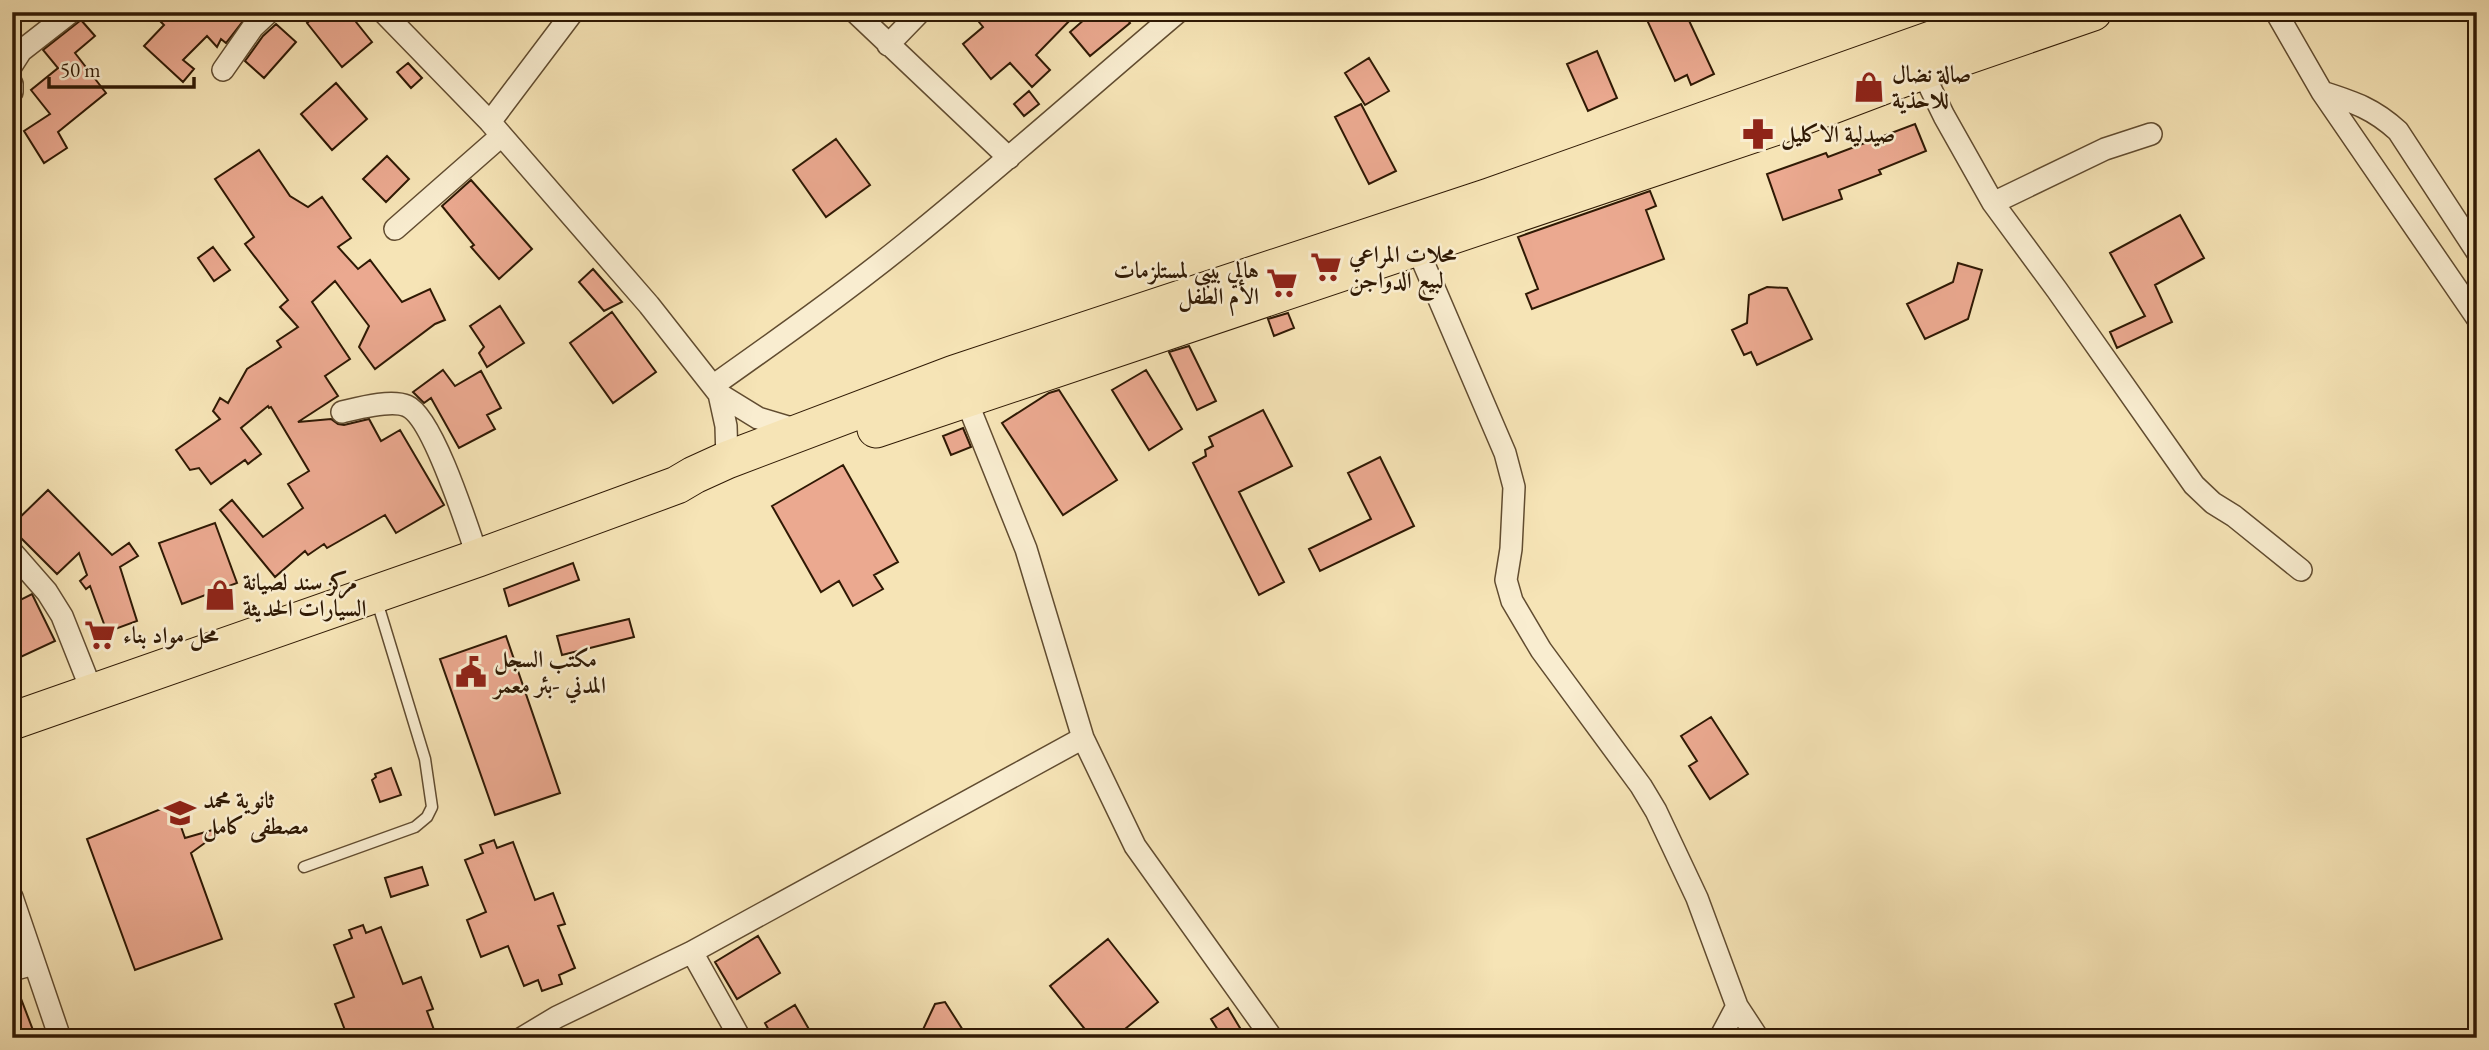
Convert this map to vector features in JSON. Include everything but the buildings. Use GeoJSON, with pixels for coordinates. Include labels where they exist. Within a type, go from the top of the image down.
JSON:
{"type":"FeatureCollection","features":[{"type":"Feature","properties":{"kind":"highway"},"geometry":{"type":"LineString","coordinates":[[12,721],[478,558],[677,485],[727,460],[803,431],[961,386],[1175,315],[1489,197],[2010,12]]}},
{"type":"Feature","properties":{"kind":"highway"},"geometry":{"type":"LineString","coordinates":[[1175,315],[1416,248],[1777,126],[1922,71],[2093,12]]}},
{"type":"Feature","properties":{"kind":"highway"},"geometry":{"type":"LineString","coordinates":[[677,485],[717,482],[737,476],[961,386]]}},
{"type":"Feature","properties":{"kind":"street"},"geometry":{"type":"LineString","coordinates":[[12,65],[21,51],[71,12]]}},
{"type":"Feature","properties":{"kind":"street"},"geometry":{"type":"LineString","coordinates":[[223,70],[253,27],[269,12]]}},
{"type":"Feature","properties":{"kind":"street"},"geometry":{"type":"LineString","coordinates":[[383,12],[495,129],[649,305],[717,389],[758,418],[803,431]]}},
{"type":"Feature","properties":{"kind":"street"},"geometry":{"type":"LineString","coordinates":[[395,229],[495,129],[573,12]]}},
{"type":"Feature","properties":{"kind":"street"},"geometry":{"type":"LineString","coordinates":[[855,12],[1009,158]]}},
{"type":"Feature","properties":{"kind":"street"},"geometry":{"type":"LineString","coordinates":[[888,45],[920,12]]}},
{"type":"Feature","properties":{"kind":"street"},"geometry":{"type":"LineString","coordinates":[[717,389],[861,278],[1009,158],[1178,12]]}},
{"type":"Feature","properties":{"kind":"street"},"geometry":{"type":"LineString","coordinates":[[2276,12],[2322,92],[2477,318]]}},
{"type":"Feature","properties":{"kind":"street"},"geometry":{"type":"LineString","coordinates":[[1922,71],[1993,203],[2194,485],[2213,503],[2234,516],[2301,570]]}},
{"type":"Feature","properties":{"kind":"street"},"geometry":{"type":"LineString","coordinates":[[12,84],[12,92]]}},
{"type":"Feature","properties":{"kind":"street"},"geometry":{"type":"LineString","coordinates":[[2322,92],[2361,104],[2398,131],[2477,252]]}},
{"type":"Feature","properties":{"kind":"street"},"geometry":{"type":"LineString","coordinates":[[1993,203],[2105,149],[2151,134]]}},
{"type":"Feature","properties":{"kind":"street"},"geometry":{"type":"LineString","coordinates":[[1416,248],[1505,453],[1514,487],[1511,549],[1506,580],[1512,601],[1541,650],[1641,786],[1656,811],[1697,898],[1737,1006],[1758,1038]]}},
{"type":"Feature","properties":{"kind":"street"},"geometry":{"type":"LineString","coordinates":[[961,386],[1026,549],[1083,738],[1135,846],[1272,1038]]}},
{"type":"Feature","properties":{"kind":"street"},"geometry":{"type":"LineString","coordinates":[[717,389],[726,426],[727,460]]}},
{"type":"Feature","properties":{"kind":"street"},"geometry":{"type":"LineString","coordinates":[[342,412],[374,405],[406,405],[417,413],[447,468],[478,558]]}},
{"type":"Feature","properties":{"kind":"street"},"geometry":{"type":"LineString","coordinates":[[12,552],[47,593],[62,616],[93,694]]}},
{"type":"Feature","properties":{"kind":"street"},"geometry":{"type":"LineString","coordinates":[[522,1038],[557,1017],[692,952],[1083,738]]}},
{"type":"Feature","properties":{"kind":"street"},"geometry":{"type":"LineString","coordinates":[[12,897],[60,1038]]}},
{"type":"Feature","properties":{"kind":"street"},"geometry":{"type":"LineString","coordinates":[[692,952],[740,1038]]}},
{"type":"Feature","properties":{"kind":"street"},"geometry":{"type":"LineString","coordinates":[[12,970],[34,964]]}},
{"type":"Feature","properties":{"kind":"street"},"geometry":{"type":"LineString","coordinates":[[1720,1038],[1737,1006]]}},
{"type":"Feature","properties":{"kind":"lane"},"geometry":{"type":"LineString","coordinates":[[304,867],[415,827],[427,817],[432,807],[425,759],[375,594]]}},
{"type":"Feature","properties":{"kind":"place","name":"صالة نضال للاحذية"},"geometry":{"type":"Point","coordinates":[1869,87]}},
{"type":"Feature","properties":{"kind":"place","name":"صيدلية الاكليل"},"geometry":{"type":"Point","coordinates":[1758,134]}},
{"type":"Feature","properties":{"kind":"place","name":"محلات المراعي لبيع الدواجن"},"geometry":{"type":"Point","coordinates":[1326,267]}},
{"type":"Feature","properties":{"kind":"place","name":"هالي بيبي لمستلزمات الأم الطفل"},"geometry":{"type":"Point","coordinates":[1282,283]}},
{"type":"Feature","properties":{"kind":"place","name":"مركز سند لصيانة السيارات الحديثة"},"geometry":{"type":"Point","coordinates":[220,595]}},
{"type":"Feature","properties":{"kind":"place","name":"محل مواد بناء"},"geometry":{"type":"Point","coordinates":[100,635]}},
{"type":"Feature","properties":{"kind":"place","name":"مكتب السجل المدني -بئر معمر"},"geometry":{"type":"Point","coordinates":[471,672]}},
{"type":"Feature","properties":{"kind":"place","name":"ثانوية محمد مصطفى كامل"},"geometry":{"type":"Point","coordinates":[180,813]}}]}
